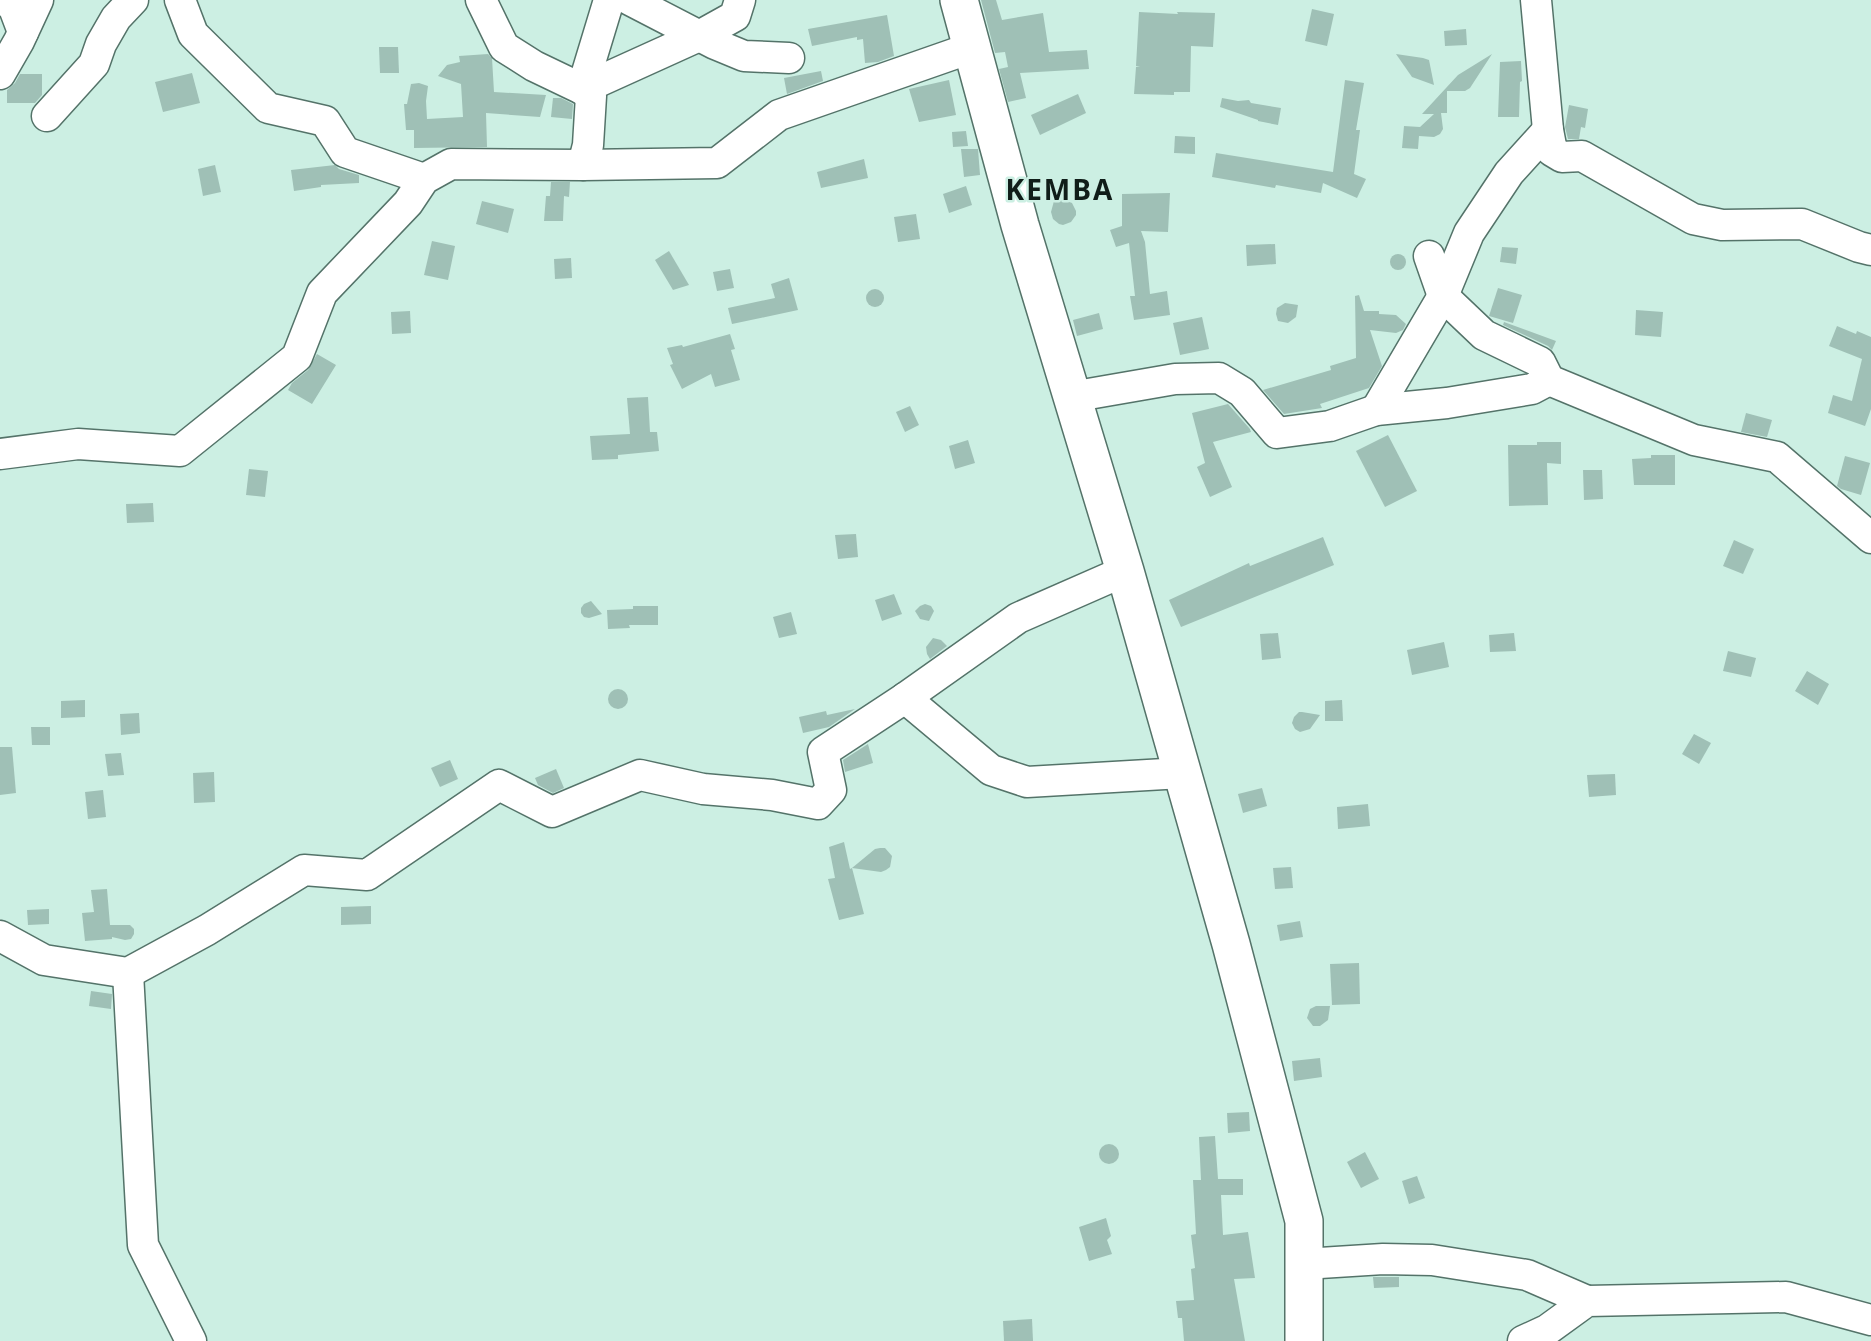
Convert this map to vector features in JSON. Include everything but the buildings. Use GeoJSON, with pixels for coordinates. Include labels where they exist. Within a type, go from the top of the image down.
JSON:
{"type":"FeatureCollection","features":[{"type":"Feature","properties":{"kind":"main road"},"geometry":{"type":"LineString","coordinates":[[959,0],[1020,225],[1125,571],[1231,944],[1304,1221],[1304,1341]]}},
{"type":"Feature","properties":{"kind":"street"},"geometry":{"type":"LineString","coordinates":[[6,0],[14,8],[23,32]]}},
{"type":"Feature","properties":{"kind":"street"},"geometry":{"type":"LineString","coordinates":[[0,74],[38,0]]}},
{"type":"Feature","properties":{"kind":"street"},"geometry":{"type":"LineString","coordinates":[[47,116],[94,64],[116,18],[133,0]]}},
{"type":"Feature","properties":{"kind":"street"},"geometry":{"type":"LineString","coordinates":[[180,0],[194,34],[268,108],[325,121],[345,152],[424,179]]}},
{"type":"Feature","properties":{"kind":"street"},"geometry":{"type":"LineString","coordinates":[[481,0],[504,47],[591,96],[588,145],[583,164]]}},
{"type":"Feature","properties":{"kind":"street"},"geometry":{"type":"LineString","coordinates":[[582,89],[609,0]]}},
{"type":"Feature","properties":{"kind":"street"},"geometry":{"type":"LineString","coordinates":[[630,0],[744,56],[789,58]]}},
{"type":"Feature","properties":{"kind":"street"},"geometry":{"type":"LineString","coordinates":[[582,89],[699,36],[735,16],[740,0]]}},
{"type":"Feature","properties":{"kind":"street"},"geometry":{"type":"LineString","coordinates":[[1536,0],[1552,151],[1562,157],[1582,156],[1693,219],[1722,225],[1802,224],[1871,250]]}},
{"type":"Feature","properties":{"kind":"street"},"geometry":{"type":"LineString","coordinates":[[0,454],[78,444],[180,451],[298,357],[322,293],[408,203],[424,179],[451,163],[717,163],[779,115],[971,48]]}},
{"type":"Feature","properties":{"kind":"street"},"geometry":{"type":"LineString","coordinates":[[1376,410],[1443,296],[1469,233],[1509,173],[1548,130]]}},
{"type":"Feature","properties":{"kind":"street"},"geometry":{"type":"LineString","coordinates":[[1429,256],[1443,296],[1484,335],[1540,362],[1549,380],[1694,440],[1777,457],[1871,538]]}},
{"type":"Feature","properties":{"kind":"street"},"geometry":{"type":"LineString","coordinates":[[1071,397],[1175,379],[1219,378],[1242,392],[1277,433],[1330,426],[1376,410],[1447,403],[1532,389],[1549,380]]}},
{"type":"Feature","properties":{"kind":"street"},"geometry":{"type":"LineString","coordinates":[[0,936],[44,960],[128,973],[207,930],[304,870],[367,875],[499,785],[552,812],[640,775],[703,789],[772,795],[818,804],[831,790],[823,752],[1018,618],[1125,571]]}},
{"type":"Feature","properties":{"kind":"street"},"geometry":{"type":"LineString","coordinates":[[905,698],[991,769],[1027,782],[1182,774]]}},
{"type":"Feature","properties":{"kind":"street"},"geometry":{"type":"LineString","coordinates":[[128,973],[143,1245],[191,1341]]}},
{"type":"Feature","properties":{"kind":"street"},"geometry":{"type":"LineString","coordinates":[[1304,1264],[1383,1259],[1432,1260],[1527,1275],[1587,1301],[1786,1297],[1871,1320]]}},
{"type":"Feature","properties":{"kind":"street"},"geometry":{"type":"LineString","coordinates":[[1523,1341],[1547,1330],[1587,1301]]}},
{"type":"Feature","properties":{"kind":"district","name":"KEMBA"},"geometry":{"type":"Point","coordinates":[1060,190]}}]}
